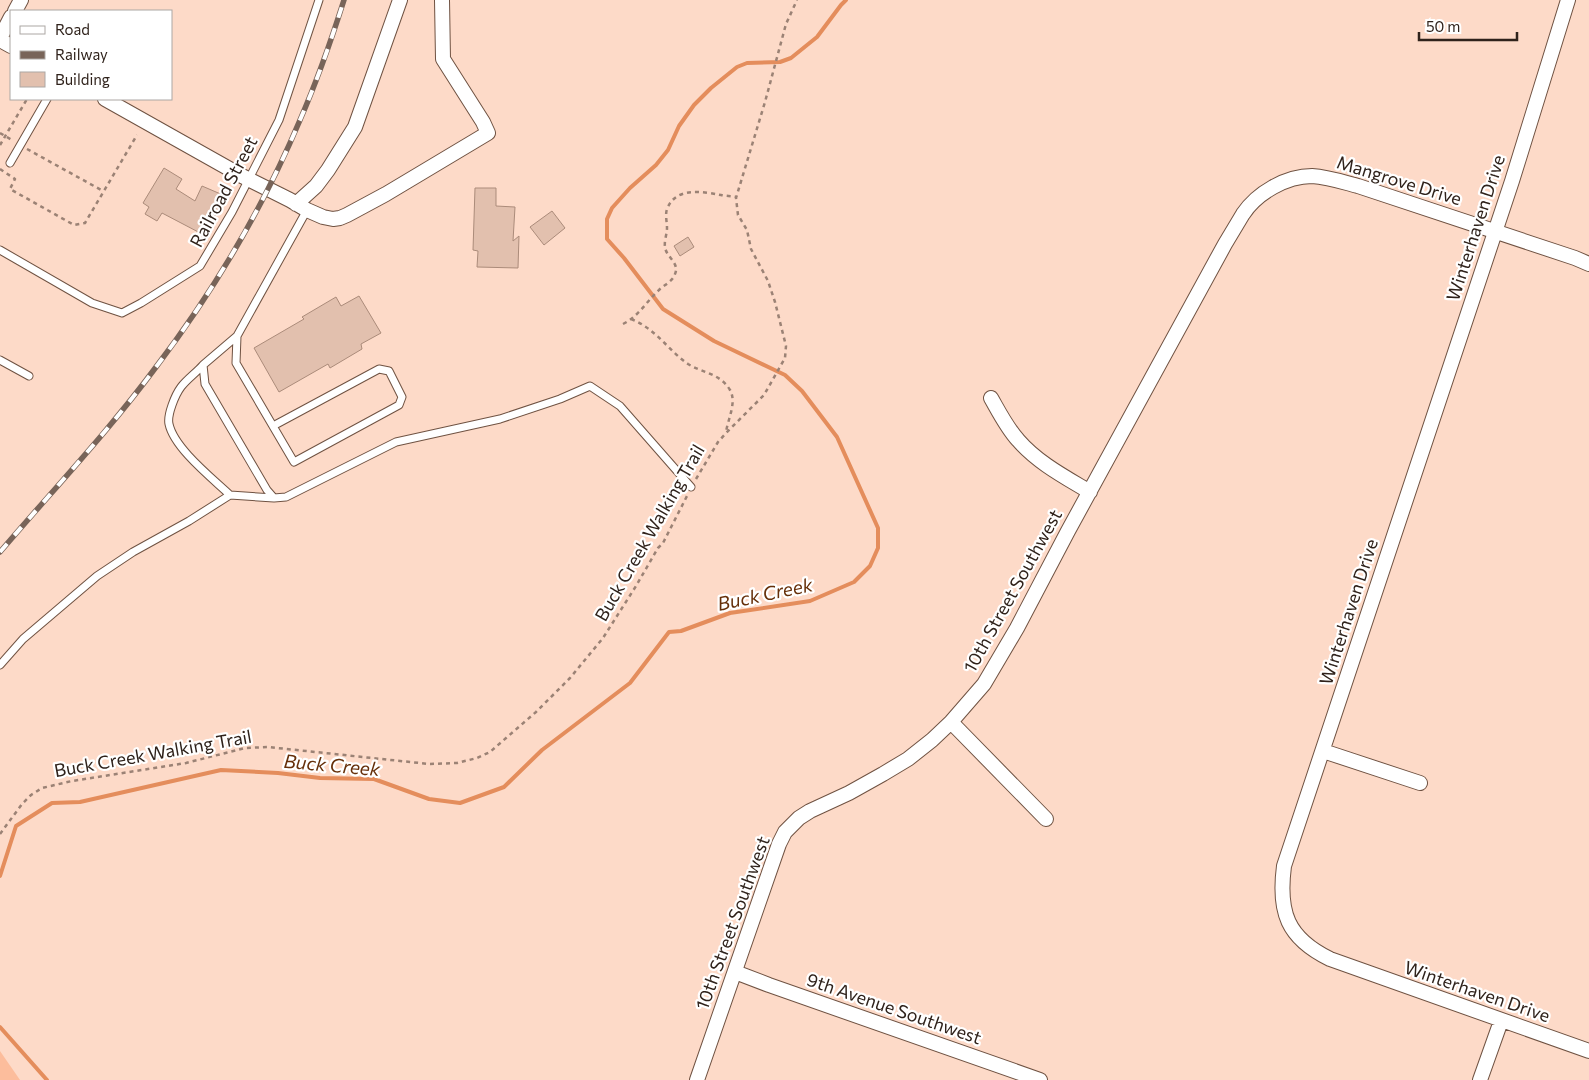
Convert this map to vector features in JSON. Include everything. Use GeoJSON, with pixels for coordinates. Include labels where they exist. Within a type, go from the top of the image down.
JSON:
{"type":"FeatureCollection","features":[{"type":"Feature","properties":{"kind":"street"},"geometry":{"type":"LineString","coordinates":[[302,207],[355,127],[400,0]]}},
{"type":"Feature","properties":{"kind":"street"},"geometry":{"type":"LineString","coordinates":[[107,100],[249,180],[302,207],[323,217],[340,218],[386,194],[488,133],[483,122],[442,59],[442,0]]}},
{"type":"Feature","properties":{"kind":"street","name":"Winterhaven Drive"},"geometry":{"type":"LineString","coordinates":[[1568,0],[1512,180],[1284,866],[1281,887],[1284,912],[1293,930],[1308,947],[1330,959],[1589,1051]]}},
{"type":"Feature","properties":{"kind":"street"},"geometry":{"type":"LineString","coordinates":[[0,39],[10,19]]}},
{"type":"Feature","properties":{"kind":"street","name":"Mangrove Drive"},"geometry":{"type":"LineString","coordinates":[[1238,224],[1249,207],[1272,188],[1296,178],[1311,176],[1334,179],[1358,186],[1589,264]]}},
{"type":"Feature","properties":{"kind":"street","name":"10th Street Southwest"},"geometry":{"type":"LineString","coordinates":[[696,1080],[779,844],[791,825],[810,811],[849,793],[908,759],[951,722],[984,684],[1238,224]]}},
{"type":"Feature","properties":{"kind":"street"},"geometry":{"type":"LineString","coordinates":[[991,398],[1017,440],[1038,459],[1090,492]]}},
{"type":"Feature","properties":{"kind":"street"},"geometry":{"type":"LineString","coordinates":[[951,722],[1046,819]]}},
{"type":"Feature","properties":{"kind":"street"},"geometry":{"type":"LineString","coordinates":[[1323,751],[1420,783]]}},
{"type":"Feature","properties":{"kind":"street","name":"9th Avenue Southwest"},"geometry":{"type":"LineString","coordinates":[[735,972],[1040,1080]]}},
{"type":"Feature","properties":{"kind":"street"},"geometry":{"type":"LineString","coordinates":[[1480,1080],[1501,1021]]}},
{"type":"Feature","properties":{"kind":"lane","name":"Railroad Street"},"geometry":{"type":"LineString","coordinates":[[0,250],[92,303],[122,313],[200,266],[232,212],[278,120],[319,0]]}},
{"type":"Feature","properties":{"kind":"lane"},"geometry":{"type":"LineString","coordinates":[[10,163],[46,100]]}},
{"type":"Feature","properties":{"kind":"lane"},"geometry":{"type":"LineString","coordinates":[[230,495],[188,455],[175,438],[169,423],[172,404],[180,388],[237,336],[302,207]]}},
{"type":"Feature","properties":{"kind":"lane"},"geometry":{"type":"LineString","coordinates":[[237,336],[236,363],[294,462],[399,405],[402,397],[389,371],[379,369],[273,426]]}},
{"type":"Feature","properties":{"kind":"lane"},"geometry":{"type":"LineString","coordinates":[[0,360],[29,376]]}},
{"type":"Feature","properties":{"kind":"lane"},"geometry":{"type":"LineString","coordinates":[[203,366],[205,384],[267,490],[274,498]]}},
{"type":"Feature","properties":{"kind":"lane"},"geometry":{"type":"LineString","coordinates":[[0,665],[23,639],[97,576],[133,552],[189,521],[230,495],[286,497],[396,442],[500,419],[560,399],[590,386],[620,406],[691,487]]}},
{"type":"Feature","properties":{"kind":"path"},"geometry":{"type":"LineString","coordinates":[[623,324],[642,310],[658,290],[676,273],[676,267],[665,248],[667,209],[672,202],[679,195],[692,192],[712,192],[737,197],[785,26],[797,0]]}},
{"type":"Feature","properties":{"kind":"path"},"geometry":{"type":"LineString","coordinates":[[0,145],[26,100]]}},
{"type":"Feature","properties":{"kind":"path"},"geometry":{"type":"LineString","coordinates":[[0,133],[104,192]]}},
{"type":"Feature","properties":{"kind":"path"},"geometry":{"type":"LineString","coordinates":[[0,169],[15,179],[10,189],[74,225],[85,223],[137,135]]}},
{"type":"Feature","properties":{"kind":"path","name":"Buck Creek Walking Trail"},"geometry":{"type":"LineString","coordinates":[[0,834],[31,794],[42,788],[72,781],[186,763],[245,748],[268,747],[428,764],[457,763],[477,758],[490,752],[536,712],[570,678],[602,638],[658,548],[663,543],[691,487],[714,449],[725,434],[764,395],[785,358],[786,346],[782,326],[768,281],[751,249],[746,230],[738,215],[737,197]]}},
{"type":"Feature","properties":{"kind":"path"},"geometry":{"type":"LineString","coordinates":[[632,319],[642,323],[688,364],[712,374],[729,389],[733,397],[725,434]]}},
{"type":"Feature","properties":{"kind":"shaded area"},"geometry":{"type":"Polygon","coordinates":[[[0,1051],[20,1080],[0,1080],[0,1051]]]}},
{"type":"Feature","properties":{"kind":"building"},"geometry":{"type":"Polygon","coordinates":[[[164,168],[182,179],[176,189],[195,201],[202,186],[223,195],[224,200],[204,235],[162,213],[157,221],[145,214],[149,207],[143,203],[164,168]]]}},
{"type":"Feature","properties":{"kind":"building"},"geometry":{"type":"Polygon","coordinates":[[[475,188],[496,188],[496,206],[515,207],[513,241],[519,236],[518,268],[477,267],[478,251],[473,250],[475,188]]]}},
{"type":"Feature","properties":{"kind":"building"},"geometry":{"type":"Polygon","coordinates":[[[552,211],[565,228],[544,245],[530,227],[552,211]]]}},
{"type":"Feature","properties":{"kind":"building"},"geometry":{"type":"Polygon","coordinates":[[[688,237],[694,247],[680,256],[674,246],[688,237]]]}},
{"type":"Feature","properties":{"kind":"building"},"geometry":{"type":"Polygon","coordinates":[[[359,296],[381,333],[361,344],[362,349],[330,368],[328,364],[279,392],[254,348],[304,319],[302,317],[336,297],[341,306],[359,296]]]}},
{"type":"Feature","properties":{"kind":"waterway","name":"Buck Creek"},"geometry":{"type":"LineString","coordinates":[[0,876],[16,826],[52,803],[80,802],[221,770],[278,773],[320,778],[374,779],[429,799],[460,803],[504,787],[542,750],[630,683],[669,632],[681,631],[730,613],[810,601],[854,582],[870,566],[878,548],[878,528],[837,437],[802,391],[785,375],[714,341],[663,309],[607,239],[607,219],[612,208],[630,188],[656,165],[668,150],[679,126],[694,105],[737,67],[747,63],[780,62],[791,58],[817,37],[846,0]]}},
{"type":"Feature","properties":{"kind":"waterway","name":"Buck Creek"},"geometry":{"type":"LineString","coordinates":[[0,1027],[47,1080]]}},
{"type":"Feature","properties":{"kind":"railway"},"geometry":{"type":"LineString","coordinates":[[0,552],[138,391],[217,279],[253,217],[286,153],[318,76],[344,0]]}}]}
